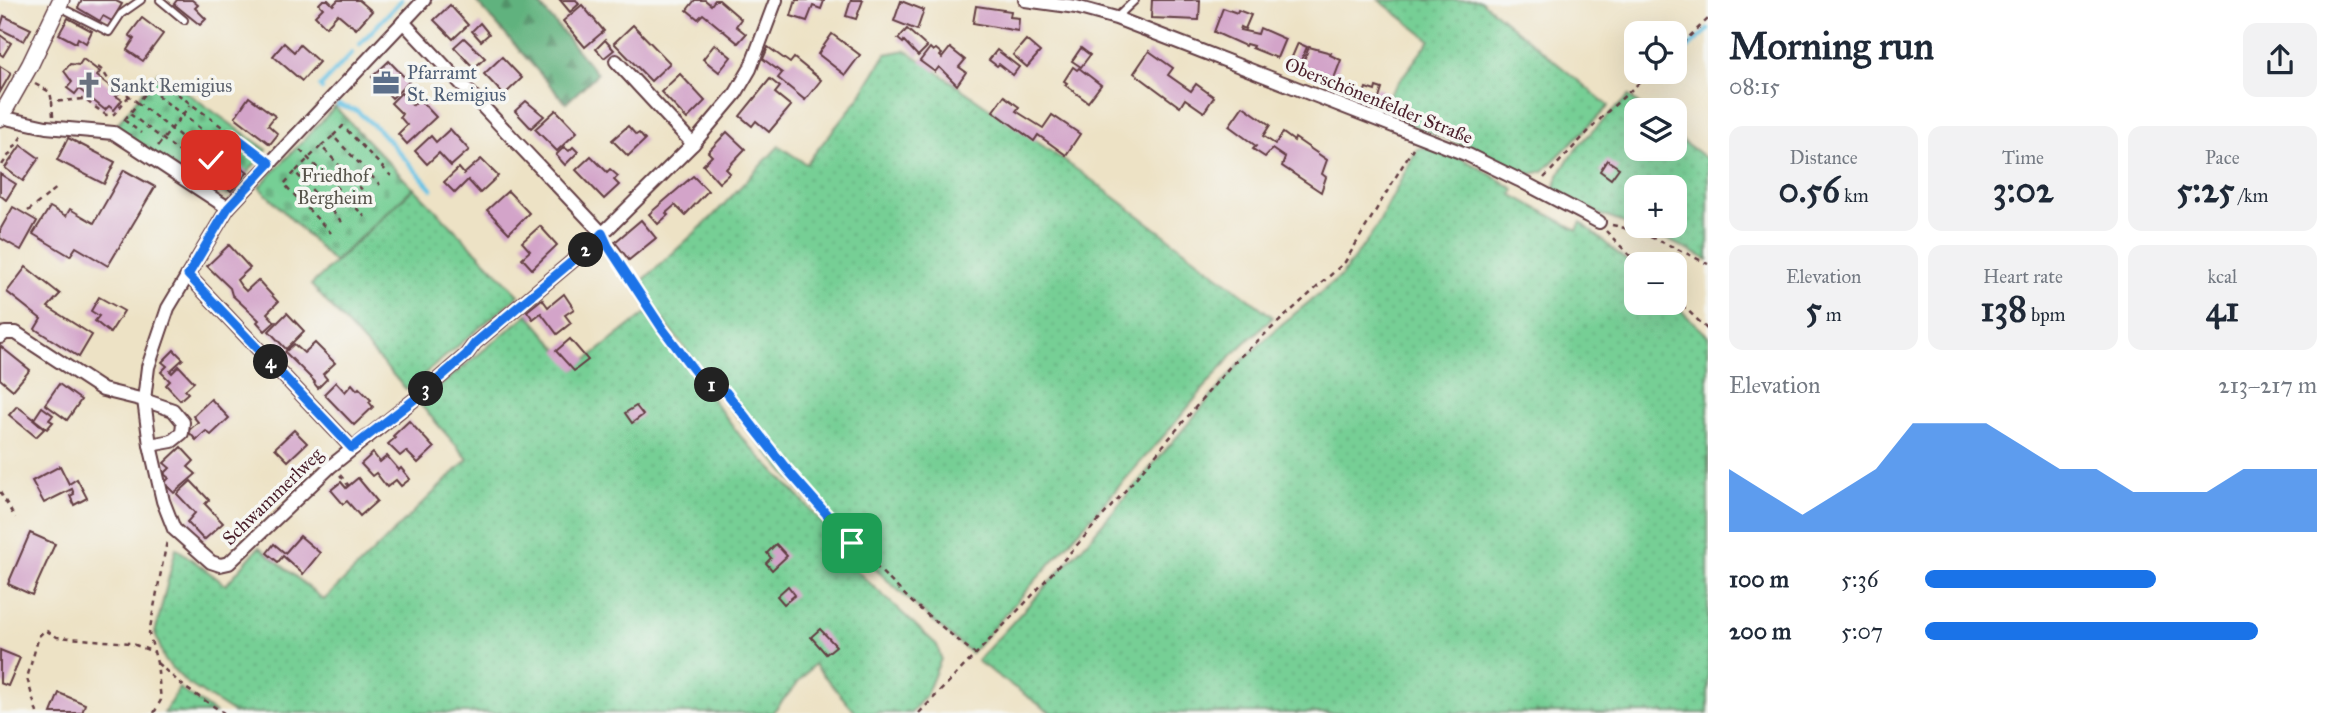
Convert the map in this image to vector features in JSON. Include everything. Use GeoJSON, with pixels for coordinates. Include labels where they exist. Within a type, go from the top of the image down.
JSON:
{"type":"FeatureCollection","features":[{"type":"Feature","properties":{"kind":"street"},"geometry":{"type":"LineString","coordinates":[[174,529],[163,501],[150,445],[144,400],[148,367],[168,308],[228,208],[424,0]]}},
{"type":"Feature","properties":{"kind":"street","name":"Schwammerlweg"},"geometry":{"type":"LineString","coordinates":[[174,529],[211,562],[229,564],[239,556],[288,506],[352,448],[415,399],[466,355],[475,343],[588,248],[693,144],[736,93],[750,69],[776,0]]}},
{"type":"Feature","properties":{"kind":"street","name":"Oberschönenfelder Straße"},"geometry":{"type":"LineString","coordinates":[[1026,0],[1076,6],[1116,18],[1468,155],[1599,222]]}},
{"type":"Feature","properties":{"kind":"street"},"geometry":{"type":"LineString","coordinates":[[60,3],[1,117],[46,127],[114,134],[228,208]]}},
{"type":"Feature","properties":{"kind":"street"},"geometry":{"type":"LineString","coordinates":[[403,22],[602,233]]}},
{"type":"Feature","properties":{"kind":"street"},"geometry":{"type":"LineString","coordinates":[[616,61],[693,144]]}},
{"type":"Feature","properties":{"kind":"street"},"geometry":{"type":"LineString","coordinates":[[188,275],[352,448]]}},
{"type":"Feature","properties":{"kind":"street"},"geometry":{"type":"LineString","coordinates":[[0,337],[5,333],[16,333],[103,390],[173,410],[183,422],[183,433],[172,441],[150,445]]}},
{"type":"Feature","properties":{"kind":"lane"},"geometry":{"type":"LineString","coordinates":[[60,3],[109,32],[121,14],[141,0]]}},
{"type":"Feature","properties":{"kind":"lane"},"geometry":{"type":"LineString","coordinates":[[160,0],[184,20]]}},
{"type":"Feature","properties":{"kind":"lane"},"geometry":{"type":"LineString","coordinates":[[1116,18],[1135,0]]}},
{"type":"Feature","properties":{"kind":"path"},"geometry":{"type":"LineString","coordinates":[[1687,39],[1708,19]]}},
{"type":"Feature","properties":{"kind":"path"},"geometry":{"type":"LineString","coordinates":[[98,67],[108,79],[223,169]]}},
{"type":"Feature","properties":{"kind":"path"},"geometry":{"type":"LineString","coordinates":[[120,125],[157,79],[270,163]]}},
{"type":"Feature","properties":{"kind":"path"},"geometry":{"type":"LineString","coordinates":[[1535,188],[1607,112],[1638,84]]}},
{"type":"Feature","properties":{"kind":"path"},"geometry":{"type":"LineString","coordinates":[[149,89],[223,146]]}},
{"type":"Feature","properties":{"kind":"path"},"geometry":{"type":"LineString","coordinates":[[50,92],[52,110]]}},
{"type":"Feature","properties":{"kind":"path"},"geometry":{"type":"LineString","coordinates":[[52,102],[84,99],[106,114],[114,114],[129,96]]}},
{"type":"Feature","properties":{"kind":"path"},"geometry":{"type":"LineString","coordinates":[[158,146],[190,104]]}},
{"type":"Feature","properties":{"kind":"path"},"geometry":{"type":"LineString","coordinates":[[130,113],[202,171]]}},
{"type":"Feature","properties":{"kind":"path"},"geometry":{"type":"LineString","coordinates":[[124,120],[149,140]]}},
{"type":"Feature","properties":{"kind":"path"},"geometry":{"type":"LineString","coordinates":[[331,233],[284,184],[321,146],[343,126],[391,176]]}},
{"type":"Feature","properties":{"kind":"path"},"geometry":{"type":"LineString","coordinates":[[2,165],[28,128]]}},
{"type":"Feature","properties":{"kind":"path"},"geometry":{"type":"LineString","coordinates":[[197,177],[232,134]]}},
{"type":"Feature","properties":{"kind":"path"},"geometry":{"type":"LineString","coordinates":[[333,136],[380,186]]}},
{"type":"Feature","properties":{"kind":"path"},"geometry":{"type":"LineString","coordinates":[[919,713],[1029,599],[1233,364],[1345,262],[1420,136]]}},
{"type":"Feature","properties":{"kind":"path"},"geometry":{"type":"LineString","coordinates":[[290,140],[365,217]]}},
{"type":"Feature","properties":{"kind":"path"},"geometry":{"type":"LineString","coordinates":[[321,146],[369,196]]}},
{"type":"Feature","properties":{"kind":"path"},"geometry":{"type":"LineString","coordinates":[[295,172],[342,222]]}},
{"type":"Feature","properties":{"kind":"path"},"geometry":{"type":"LineString","coordinates":[[27,211],[58,187]]}},
{"type":"Feature","properties":{"kind":"path"},"geometry":{"type":"LineString","coordinates":[[1599,222],[1630,229],[1708,264]]}},
{"type":"Feature","properties":{"kind":"path"},"geometry":{"type":"LineString","coordinates":[[1599,222],[1624,252]]}},
{"type":"Feature","properties":{"kind":"path"},"geometry":{"type":"LineString","coordinates":[[602,233],[662,328],[702,381],[726,392],[785,467],[852,543],[913,603],[975,655]]}},
{"type":"Feature","properties":{"kind":"path"},"geometry":{"type":"LineString","coordinates":[[1687,310],[1708,330]]}},
{"type":"Feature","properties":{"kind":"path"},"geometry":{"type":"LineString","coordinates":[[0,492],[15,519]]}},
{"type":"Feature","properties":{"kind":"path"},"geometry":{"type":"LineString","coordinates":[[154,713],[161,700],[157,663],[149,633],[166,542],[174,529]]}},
{"type":"Feature","properties":{"kind":"path"},"geometry":{"type":"LineString","coordinates":[[37,713],[27,678],[39,636],[45,630],[57,637],[130,643],[155,652]]}},
{"type":"Feature","properties":{"kind":"path"},"geometry":{"type":"LineString","coordinates":[[157,663],[187,689],[224,713]]}},
{"type":"Feature","properties":{"kind":"green space"},"geometry":{"type":"Polygon","coordinates":[[[475,0],[536,0],[597,74],[566,103],[475,0]]]}},
{"type":"Feature","properties":{"kind":"green space"},"geometry":{"type":"Polygon","coordinates":[[[1379,0],[1480,0],[1609,106],[1543,171],[1521,175],[1455,142],[1376,112],[1430,40],[1379,0]]]}},
{"type":"Feature","properties":{"kind":"green space"},"geometry":{"type":"Polygon","coordinates":[[[906,50],[1093,181],[1273,317],[1232,355],[971,653],[880,574],[823,515],[740,419],[638,285],[712,217],[779,146],[806,164],[859,98],[886,54],[906,50]]]}},
{"type":"Feature","properties":{"kind":"green space","name":"Friedhof Bergheim"},"geometry":{"type":"Polygon","coordinates":[[[158,72],[267,150],[228,195],[199,183],[114,128],[158,72]]]}},
{"type":"Feature","properties":{"kind":"green space"},"geometry":{"type":"Polygon","coordinates":[[[1624,101],[1624,161],[1687,161],[1687,144],[1708,160],[1708,260],[1664,238],[1687,238],[1687,175],[1624,175],[1624,223],[1591,211],[1554,190],[1565,164],[1596,127],[1624,101]]]}},
{"type":"Feature","properties":{"kind":"green space","name":"Friedhof Bergheim"},"geometry":{"type":"Polygon","coordinates":[[[335,107],[413,188],[334,262],[259,187],[335,107]]]}},
{"type":"Feature","properties":{"kind":"green space"},"geometry":{"type":"Polygon","coordinates":[[[1427,146],[1450,153],[1514,189],[1512,195],[1577,230],[1581,222],[1624,259],[1624,315],[1686,315],[1708,336],[1708,713],[1051,713],[977,661],[1091,537],[1240,363],[1282,324],[1341,276],[1376,228],[1417,149],[1427,146]]]}},
{"type":"Feature","properties":{"kind":"green space"},"geometry":{"type":"Polygon","coordinates":[[[414,188],[519,295],[406,389],[311,285],[414,188]]]}},
{"type":"Feature","properties":{"kind":"green space"},"geometry":{"type":"Polygon","coordinates":[[[646,313],[742,438],[853,557],[848,563],[937,645],[941,659],[926,695],[911,713],[856,713],[814,664],[772,713],[234,713],[187,683],[165,661],[155,633],[176,548],[226,585],[259,547],[324,600],[468,459],[419,403],[528,314],[575,369],[646,313]]]}},
{"type":"Feature","properties":{"kind":"green space"},"geometry":{"type":"Polygon","coordinates":[[[179,688],[215,713],[164,713],[179,688]]]}},
{"type":"Feature","properties":{"kind":"building"},"geometry":{"type":"Polygon","coordinates":[[[82,0],[114,0],[122,4],[112,21],[103,16],[100,21],[78,8],[82,0]]]}},
{"type":"Feature","properties":{"kind":"building"},"geometry":{"type":"Polygon","coordinates":[[[177,0],[192,0],[198,5],[195,8],[206,19],[200,25],[174,4],[177,0]]]}},
{"type":"Feature","properties":{"kind":"building"},"geometry":{"type":"Polygon","coordinates":[[[328,0],[333,5],[338,0],[359,0],[372,11],[356,29],[338,14],[326,27],[315,16],[323,8],[319,4],[328,0]]]}},
{"type":"Feature","properties":{"kind":"building"},"geometry":{"type":"Polygon","coordinates":[[[560,0],[576,0],[579,4],[570,12],[560,0]]]}},
{"type":"Feature","properties":{"kind":"building"},"geometry":{"type":"Polygon","coordinates":[[[695,0],[705,0],[711,5],[715,0],[719,0],[741,19],[736,26],[746,34],[738,43],[703,14],[698,19],[687,10],[695,0]]]}},
{"type":"Feature","properties":{"kind":"building"},"geometry":{"type":"Polygon","coordinates":[[[796,0],[824,1],[821,9],[813,6],[807,21],[791,16],[796,0]]]}},
{"type":"Feature","properties":{"kind":"building"},"geometry":{"type":"Polygon","coordinates":[[[851,0],[863,0],[856,19],[846,16],[851,0]]]}},
{"type":"Feature","properties":{"kind":"building"},"geometry":{"type":"Polygon","coordinates":[[[1152,0],[1200,0],[1199,20],[1151,18],[1152,0]]]}},
{"type":"Feature","properties":{"kind":"building"},"geometry":{"type":"Polygon","coordinates":[[[901,1],[924,10],[917,30],[894,21],[901,1]]]}},
{"type":"Feature","properties":{"kind":"building"},"geometry":{"type":"Polygon","coordinates":[[[450,5],[468,25],[453,39],[434,20],[450,5]]]}},
{"type":"Feature","properties":{"kind":"building"},"geometry":{"type":"Polygon","coordinates":[[[582,5],[604,31],[585,47],[563,21],[582,5]]]}},
{"type":"Feature","properties":{"kind":"building"},"geometry":{"type":"Polygon","coordinates":[[[976,6],[1011,11],[1010,17],[1019,18],[1018,31],[973,23],[976,6]]]}},
{"type":"Feature","properties":{"kind":"building"},"geometry":{"type":"Polygon","coordinates":[[[1223,8],[1251,15],[1245,29],[1241,27],[1240,30],[1258,34],[1260,28],[1285,39],[1277,58],[1214,32],[1223,8]]]}},
{"type":"Feature","properties":{"kind":"building"},"geometry":{"type":"Polygon","coordinates":[[[4,16],[31,29],[24,41],[0,29],[4,16]]]}},
{"type":"Feature","properties":{"kind":"building"},"geometry":{"type":"Polygon","coordinates":[[[68,18],[92,31],[86,43],[78,38],[76,43],[59,34],[68,18]]]}},
{"type":"Feature","properties":{"kind":"building"},"geometry":{"type":"Polygon","coordinates":[[[142,18],[163,34],[143,61],[127,50],[134,39],[129,35],[142,18]]]}},
{"type":"Feature","properties":{"kind":"building"},"geometry":{"type":"Polygon","coordinates":[[[480,23],[489,34],[481,41],[472,31],[480,23]]]}},
{"type":"Feature","properties":{"kind":"building"},"geometry":{"type":"Polygon","coordinates":[[[633,25],[670,63],[651,81],[614,43],[633,25]]]}},
{"type":"Feature","properties":{"kind":"building"},"geometry":{"type":"Polygon","coordinates":[[[907,29],[927,47],[918,56],[904,41],[903,43],[898,39],[907,29]]]}},
{"type":"Feature","properties":{"kind":"building"},"geometry":{"type":"Polygon","coordinates":[[[832,34],[860,55],[845,75],[818,54],[832,34]]]}},
{"type":"Feature","properties":{"kind":"building"},"geometry":{"type":"Polygon","coordinates":[[[0,35],[11,43],[3,56],[0,54],[0,35]]]}},
{"type":"Feature","properties":{"kind":"building"},"geometry":{"type":"Polygon","coordinates":[[[464,38],[485,58],[474,68],[454,47],[464,38]]]}},
{"type":"Feature","properties":{"kind":"building"},"geometry":{"type":"Polygon","coordinates":[[[605,40],[614,50],[604,58],[596,49],[605,40]]]}},
{"type":"Feature","properties":{"kind":"building"},"geometry":{"type":"Polygon","coordinates":[[[1026,40],[1040,52],[1027,67],[1013,55],[1026,40]]]}},
{"type":"Feature","properties":{"kind":"building"},"geometry":{"type":"Polygon","coordinates":[[[284,43],[294,52],[300,45],[319,62],[302,81],[273,56],[284,43]]]}},
{"type":"Feature","properties":{"kind":"building"},"geometry":{"type":"Polygon","coordinates":[[[1298,43],[1307,47],[1298,67],[1289,64],[1298,43]]]}},
{"type":"Feature","properties":{"kind":"building"},"geometry":{"type":"Polygon","coordinates":[[[715,44],[731,57],[719,72],[703,59],[715,44]]]}},
{"type":"Feature","properties":{"kind":"building"},"geometry":{"type":"Polygon","coordinates":[[[768,47],[790,63],[794,58],[821,80],[805,100],[778,78],[782,73],[763,59],[768,47]]]}},
{"type":"Feature","properties":{"kind":"building"},"geometry":{"type":"Polygon","coordinates":[[[1309,47],[1331,53],[1330,55],[1341,60],[1333,81],[1301,68],[1309,47]]]}},
{"type":"Feature","properties":{"kind":"building"},"geometry":{"type":"Polygon","coordinates":[[[930,48],[942,54],[942,58],[950,48],[965,60],[959,67],[966,72],[957,85],[939,67],[935,72],[920,61],[930,48]]]}},
{"type":"Feature","properties":{"kind":"building"},"geometry":{"type":"Polygon","coordinates":[[[1081,48],[1090,55],[1081,67],[1072,61],[1081,48]]]}},
{"type":"Feature","properties":{"kind":"building"},"geometry":{"type":"Polygon","coordinates":[[[997,50],[1019,67],[1013,75],[989,60],[997,50]]]}},
{"type":"Feature","properties":{"kind":"building"},"geometry":{"type":"Polygon","coordinates":[[[1149,51],[1173,68],[1168,75],[1191,91],[1196,84],[1214,97],[1204,112],[1185,99],[1180,107],[1134,73],[1149,51]]]}},
{"type":"Feature","properties":{"kind":"building"},"geometry":{"type":"Polygon","coordinates":[[[502,57],[522,78],[504,95],[484,74],[502,57]]]}},
{"type":"Feature","properties":{"kind":"building","name":"Sankt Remigius"},"geometry":{"type":"Polygon","coordinates":[[[83,59],[100,72],[97,76],[119,93],[116,96],[122,100],[114,110],[109,106],[105,110],[79,89],[75,94],[67,88],[72,82],[64,71],[70,64],[79,65],[83,59]]]}},
{"type":"Feature","properties":{"kind":"building"},"geometry":{"type":"Polygon","coordinates":[[[389,61],[409,82],[392,98],[372,77],[389,61]]]}},
{"type":"Feature","properties":{"kind":"building"},"geometry":{"type":"Polygon","coordinates":[[[0,66],[11,73],[0,92],[0,66]]]}},
{"type":"Feature","properties":{"kind":"building"},"geometry":{"type":"Polygon","coordinates":[[[1073,67],[1077,70],[1079,68],[1101,85],[1088,102],[1065,85],[1067,83],[1064,81],[1073,67]]]}},
{"type":"Feature","properties":{"kind":"building"},"geometry":{"type":"Polygon","coordinates":[[[680,74],[705,101],[687,119],[661,92],[680,74]]]}},
{"type":"Feature","properties":{"kind":"building"},"geometry":{"type":"Polygon","coordinates":[[[770,79],[780,87],[775,93],[791,106],[769,132],[756,121],[752,126],[740,116],[770,79]]]}},
{"type":"Feature","properties":{"kind":"building"},"geometry":{"type":"Polygon","coordinates":[[[1376,87],[1382,89],[1377,105],[1362,99],[1366,88],[1375,91],[1376,87]]]}},
{"type":"Feature","properties":{"kind":"building"},"geometry":{"type":"Polygon","coordinates":[[[401,93],[413,105],[419,99],[436,117],[407,144],[398,134],[407,125],[400,117],[402,114],[391,103],[401,93]]]}},
{"type":"Feature","properties":{"kind":"building"},"geometry":{"type":"Polygon","coordinates":[[[1004,96],[1019,107],[1016,111],[1043,128],[1052,115],[1080,134],[1066,155],[1038,135],[1034,141],[993,111],[1004,96]]]}},
{"type":"Feature","properties":{"kind":"building"},"geometry":{"type":"Polygon","coordinates":[[[249,97],[275,116],[268,125],[278,134],[270,144],[235,117],[249,97]]]}},
{"type":"Feature","properties":{"kind":"building"},"geometry":{"type":"Polygon","coordinates":[[[526,101],[544,116],[531,128],[515,111],[526,101]]]}},
{"type":"Feature","properties":{"kind":"building"},"geometry":{"type":"Polygon","coordinates":[[[1243,106],[1270,125],[1263,136],[1275,144],[1283,133],[1327,160],[1322,174],[1326,177],[1321,192],[1282,166],[1285,158],[1272,149],[1265,157],[1253,149],[1256,146],[1229,126],[1243,106]]]}},
{"type":"Feature","properties":{"kind":"building"},"geometry":{"type":"Polygon","coordinates":[[[556,110],[577,132],[557,151],[535,129],[556,110]]]}},
{"type":"Feature","properties":{"kind":"building"},"geometry":{"type":"Polygon","coordinates":[[[628,126],[645,140],[628,156],[612,140],[628,126]]]}},
{"type":"Feature","properties":{"kind":"building"},"geometry":{"type":"Polygon","coordinates":[[[450,129],[469,150],[451,166],[439,153],[427,164],[415,151],[431,136],[436,142],[450,129]]]}},
{"type":"Feature","properties":{"kind":"building"},"geometry":{"type":"Polygon","coordinates":[[[727,132],[745,149],[726,169],[730,173],[719,183],[703,165],[712,156],[708,152],[727,132]]]}},
{"type":"Feature","properties":{"kind":"building"},"geometry":{"type":"Polygon","coordinates":[[[68,138],[115,162],[104,184],[57,160],[68,138]]]}},
{"type":"Feature","properties":{"kind":"building"},"geometry":{"type":"Polygon","coordinates":[[[21,145],[39,158],[23,181],[5,168],[21,145]]]}},
{"type":"Feature","properties":{"kind":"building"},"geometry":{"type":"Polygon","coordinates":[[[564,147],[569,151],[573,147],[578,152],[565,165],[556,155],[564,147]]]}},
{"type":"Feature","properties":{"kind":"building"},"geometry":{"type":"Polygon","coordinates":[[[591,156],[607,172],[610,169],[618,176],[614,180],[619,185],[604,199],[576,170],[591,156]]]}},
{"type":"Feature","properties":{"kind":"building"},"geometry":{"type":"Polygon","coordinates":[[[232,159],[248,172],[231,191],[216,178],[232,159]]]}},
{"type":"Feature","properties":{"kind":"building"},"geometry":{"type":"Polygon","coordinates":[[[481,159],[498,176],[480,193],[468,180],[455,193],[444,182],[459,168],[464,174],[481,159]]]}},
{"type":"Feature","properties":{"kind":"building"},"geometry":{"type":"Polygon","coordinates":[[[1607,160],[1619,168],[1611,179],[1600,171],[1607,160]]]}},
{"type":"Feature","properties":{"kind":"building"},"geometry":{"type":"Polygon","coordinates":[[[124,170],[155,187],[108,266],[76,247],[70,256],[33,234],[50,207],[66,216],[70,209],[94,223],[124,170]]]}},
{"type":"Feature","properties":{"kind":"building"},"geometry":{"type":"Polygon","coordinates":[[[0,174],[16,184],[6,200],[0,195],[0,174]]]}},
{"type":"Feature","properties":{"kind":"building"},"geometry":{"type":"Polygon","coordinates":[[[693,176],[708,191],[685,215],[675,205],[658,224],[649,214],[693,176]]]}},
{"type":"Feature","properties":{"kind":"building"},"geometry":{"type":"Polygon","coordinates":[[[508,191],[529,213],[509,233],[487,210],[508,191]]]}},
{"type":"Feature","properties":{"kind":"building"},"geometry":{"type":"Polygon","coordinates":[[[13,207],[37,221],[21,250],[0,238],[0,230],[13,207]]]}},
{"type":"Feature","properties":{"kind":"building"},"geometry":{"type":"Polygon","coordinates":[[[641,220],[656,238],[629,260],[615,242],[641,220]]]}},
{"type":"Feature","properties":{"kind":"building"},"geometry":{"type":"Polygon","coordinates":[[[540,226],[557,245],[532,269],[522,258],[530,251],[522,242],[540,226]]]}},
{"type":"Feature","properties":{"kind":"building"},"geometry":{"type":"Polygon","coordinates":[[[229,245],[250,268],[237,280],[241,286],[246,291],[258,280],[278,302],[267,313],[275,322],[265,331],[257,322],[259,320],[232,295],[230,288],[207,266],[229,245]]]}},
{"type":"Feature","properties":{"kind":"building"},"geometry":{"type":"Polygon","coordinates":[[[26,267],[60,294],[48,307],[92,335],[79,357],[35,329],[41,319],[7,292],[26,267]]]}},
{"type":"Feature","properties":{"kind":"building"},"geometry":{"type":"Polygon","coordinates":[[[564,294],[574,309],[565,315],[571,323],[557,334],[541,313],[533,319],[527,311],[542,299],[548,307],[564,294]]]}},
{"type":"Feature","properties":{"kind":"building"},"geometry":{"type":"Polygon","coordinates":[[[99,297],[124,311],[110,333],[95,321],[99,316],[91,311],[99,297]]]}},
{"type":"Feature","properties":{"kind":"building"},"geometry":{"type":"Polygon","coordinates":[[[287,313],[304,331],[286,349],[269,331],[287,313]]]}},
{"type":"Feature","properties":{"kind":"building"},"geometry":{"type":"Polygon","coordinates":[[[570,339],[588,360],[574,371],[556,351],[570,339]]]}},
{"type":"Feature","properties":{"kind":"building"},"geometry":{"type":"Polygon","coordinates":[[[315,343],[335,363],[323,374],[327,379],[318,388],[285,352],[294,344],[304,353],[315,343]]]}},
{"type":"Feature","properties":{"kind":"building"},"geometry":{"type":"Polygon","coordinates":[[[0,346],[30,370],[13,390],[0,379],[0,346]]]}},
{"type":"Feature","properties":{"kind":"building"},"geometry":{"type":"Polygon","coordinates":[[[174,350],[183,359],[170,371],[172,373],[179,366],[194,382],[185,390],[188,393],[180,400],[166,385],[170,381],[161,372],[167,366],[162,362],[174,350]]]}},
{"type":"Feature","properties":{"kind":"building"},"geometry":{"type":"Polygon","coordinates":[[[336,382],[345,392],[352,384],[371,400],[369,402],[373,407],[354,425],[324,394],[336,382]]]}},
{"type":"Feature","properties":{"kind":"building"},"geometry":{"type":"Polygon","coordinates":[[[59,384],[81,400],[67,420],[45,404],[59,384]]]}},
{"type":"Feature","properties":{"kind":"building"},"geometry":{"type":"Polygon","coordinates":[[[211,399],[229,418],[211,435],[206,431],[196,440],[188,431],[198,422],[193,416],[211,399]]]}},
{"type":"Feature","properties":{"kind":"building"},"geometry":{"type":"Polygon","coordinates":[[[17,406],[44,429],[36,437],[9,415],[17,406]]]}},
{"type":"Feature","properties":{"kind":"building"},"geometry":{"type":"Polygon","coordinates":[[[636,406],[643,415],[632,423],[625,413],[636,406]]]}},
{"type":"Feature","properties":{"kind":"building"},"geometry":{"type":"Polygon","coordinates":[[[42,407],[53,415],[49,420],[53,422],[47,429],[34,419],[42,407]]]}},
{"type":"Feature","properties":{"kind":"building"},"geometry":{"type":"Polygon","coordinates":[[[409,421],[434,448],[418,463],[406,451],[400,456],[388,444],[409,421]]]}},
{"type":"Feature","properties":{"kind":"building"},"geometry":{"type":"Polygon","coordinates":[[[294,430],[307,443],[288,461],[275,448],[294,430]]]}},
{"type":"Feature","properties":{"kind":"building"},"geometry":{"type":"Polygon","coordinates":[[[181,447],[194,461],[188,467],[196,474],[174,493],[164,483],[169,478],[164,474],[170,468],[164,463],[181,447]]]}},
{"type":"Feature","properties":{"kind":"building"},"geometry":{"type":"Polygon","coordinates":[[[373,453],[380,462],[387,456],[410,479],[401,486],[396,480],[387,487],[376,473],[372,476],[361,464],[373,453]]]}},
{"type":"Feature","properties":{"kind":"building"},"geometry":{"type":"Polygon","coordinates":[[[60,466],[69,484],[77,479],[87,498],[74,505],[70,496],[74,494],[72,489],[44,503],[32,481],[60,466]]]}},
{"type":"Feature","properties":{"kind":"building"},"geometry":{"type":"Polygon","coordinates":[[[358,478],[377,501],[360,516],[347,501],[343,504],[331,490],[341,482],[346,488],[358,478]]]}},
{"type":"Feature","properties":{"kind":"building"},"geometry":{"type":"Polygon","coordinates":[[[191,481],[209,500],[205,504],[223,523],[204,540],[187,522],[195,513],[177,494],[191,481]]]}},
{"type":"Feature","properties":{"kind":"building"},"geometry":{"type":"Polygon","coordinates":[[[30,533],[55,544],[32,595],[8,584],[30,533]]]}},
{"type":"Feature","properties":{"kind":"building"},"geometry":{"type":"Polygon","coordinates":[[[300,536],[320,553],[303,574],[283,556],[278,562],[267,553],[274,544],[285,553],[300,536]]]}},
{"type":"Feature","properties":{"kind":"building"},"geometry":{"type":"Polygon","coordinates":[[[776,544],[787,556],[772,570],[766,563],[771,558],[767,553],[776,544]]]}},
{"type":"Feature","properties":{"kind":"building"},"geometry":{"type":"Polygon","coordinates":[[[788,586],[795,595],[784,604],[777,596],[788,586]]]}},
{"type":"Feature","properties":{"kind":"building"},"geometry":{"type":"Polygon","coordinates":[[[820,629],[836,646],[826,654],[811,637],[820,629]]]}},
{"type":"Feature","properties":{"kind":"building"},"geometry":{"type":"Polygon","coordinates":[[[0,650],[20,658],[8,686],[0,683],[0,650]]]}},
{"type":"Feature","properties":{"kind":"building"},"geometry":{"type":"Polygon","coordinates":[[[59,693],[85,704],[82,713],[51,713],[59,693]]]}},
{"type":"Feature","properties":{"kind":"waterway"},"geometry":{"type":"LineString","coordinates":[[360,44],[401,0]]}},
{"type":"Feature","properties":{"kind":"waterway"},"geometry":{"type":"LineString","coordinates":[[1687,49],[1708,30]]}},
{"type":"Feature","properties":{"kind":"waterway"},"geometry":{"type":"LineString","coordinates":[[322,89],[320,87],[352,53]]}},
{"type":"Feature","properties":{"kind":"waterway"},"geometry":{"type":"LineString","coordinates":[[338,105],[357,111],[379,130],[432,189]]}},
{"type":"Feature","properties":{"kind":"place","name":"Pfarramt St. Remigius"},"geometry":{"type":"Point","coordinates":[386,83]}},
{"type":"Feature","properties":{"kind":"place","name":"Sankt Remigius"},"geometry":{"type":"Point","coordinates":[89,85]}},
{"type":"Feature","properties":{"kind":"route"},"geometry":{"type":"LineString","coordinates":[[211,160],[232,134],[270,163],[228,208],[188,275],[352,448],[415,399],[466,355],[471,346],[588,248],[602,233],[662,328],[702,381],[726,392],[785,467],[852,543]]}}]}
